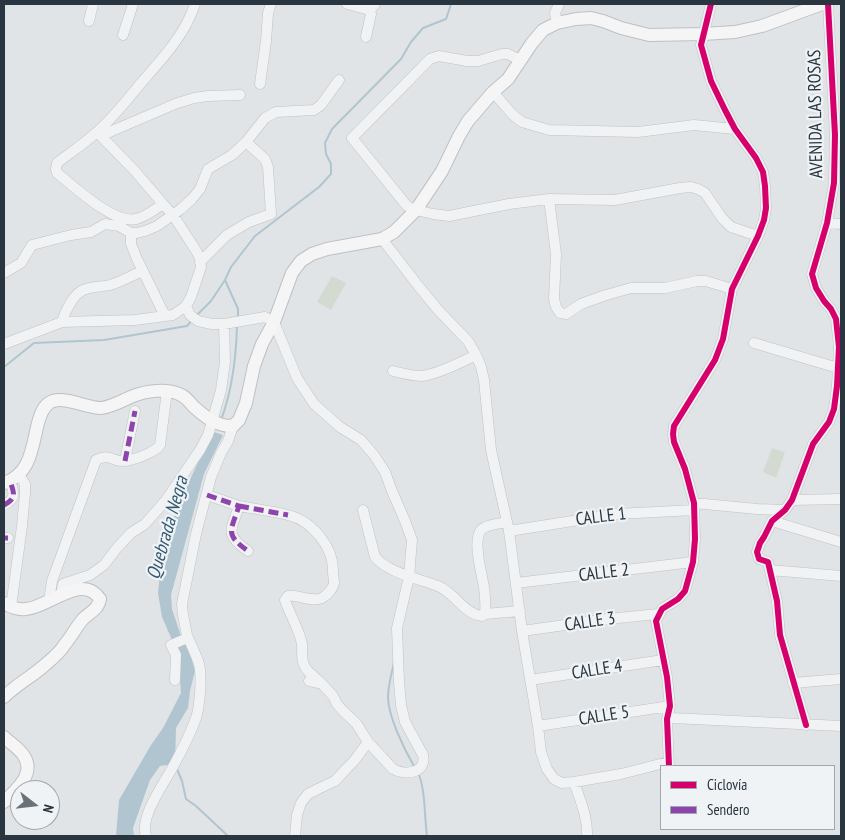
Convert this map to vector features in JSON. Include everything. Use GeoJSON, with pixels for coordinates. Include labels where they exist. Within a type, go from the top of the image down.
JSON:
{"type":"FeatureCollection","features":[{"type":"Feature","properties":{"kind":"main road"},"geometry":{"type":"LineString","coordinates":[[11,479],[25,467],[30,456],[43,409],[54,401],[60,400],[104,408],[135,395],[167,391],[186,398],[222,425],[239,420],[246,403],[254,366],[262,344],[274,322],[292,273],[301,261],[312,254],[327,249],[382,239],[394,232],[416,210],[442,171],[468,121],[493,92],[508,79],[543,30],[556,23],[591,18],[649,35],[735,32],[762,26],[822,4]]}},
{"type":"Feature","properties":{"kind":"main road"},"geometry":{"type":"LineString","coordinates":[[4,697],[12,688],[47,664],[62,648],[84,617],[94,611],[99,605],[100,599],[97,595],[85,589],[61,594],[36,607],[25,610],[7,605]]}},
{"type":"Feature","properties":{"kind":"main road"},"geometry":{"type":"LineString","coordinates":[[4,738],[25,757],[28,766],[25,779],[4,802]]}},
{"type":"Feature","properties":{"kind":"street"},"geometry":{"type":"LineString","coordinates":[[89,21],[93,4]]}},
{"type":"Feature","properties":{"kind":"street"},"geometry":{"type":"LineString","coordinates":[[123,35],[134,4]]}},
{"type":"Feature","properties":{"kind":"street"},"geometry":{"type":"LineString","coordinates":[[163,204],[134,220],[118,216],[107,212],[97,205],[57,173],[56,169],[57,163],[99,134],[162,59],[185,27],[195,4]]}},
{"type":"Feature","properties":{"kind":"street"},"geometry":{"type":"LineString","coordinates":[[260,84],[270,4]]}},
{"type":"Feature","properties":{"kind":"street"},"geometry":{"type":"LineString","coordinates":[[347,4],[373,7],[366,37]]}},
{"type":"Feature","properties":{"kind":"street"},"geometry":{"type":"LineString","coordinates":[[556,23],[555,13],[559,4]]}},
{"type":"Feature","properties":{"kind":"street"},"geometry":{"type":"LineString","coordinates":[[668,764],[667,720],[670,706],[667,678],[656,621],[662,609],[678,599],[685,591],[693,562],[696,539],[694,506],[686,469],[674,442],[674,426],[715,360],[723,339],[732,289],[758,236],[766,208],[763,172],[725,110],[711,81],[701,45],[710,4]]}},
{"type":"Feature","properties":{"kind":"street","name":"AVENIDA LAS ROSAS"},"geometry":{"type":"LineString","coordinates":[[772,521],[785,510],[792,500],[813,444],[829,422],[834,409],[837,386],[839,347],[836,318],[816,288],[812,274],[827,223],[834,184],[838,135],[831,71],[828,4]]}},
{"type":"Feature","properties":{"kind":"street"},"geometry":{"type":"LineString","coordinates":[[520,60],[508,54],[478,61],[439,56],[430,58],[352,138],[399,197],[407,206],[416,210],[449,216],[509,204],[549,199],[615,200],[691,187],[705,193],[722,218],[731,226],[758,236]]}},
{"type":"Feature","properties":{"kind":"street"},"geometry":{"type":"LineString","coordinates":[[4,273],[21,262],[32,245],[91,232],[105,224],[119,226],[137,233],[157,226],[192,199],[200,189],[208,169],[232,155],[246,142],[265,118],[276,112],[314,110],[321,105],[339,80]]}},
{"type":"Feature","properties":{"kind":"street"},"geometry":{"type":"LineString","coordinates":[[493,92],[513,115],[522,122],[549,130],[638,132],[694,126],[735,129]]}},
{"type":"Feature","properties":{"kind":"street"},"geometry":{"type":"LineString","coordinates":[[99,134],[114,130],[194,98],[240,95]]}},
{"type":"Feature","properties":{"kind":"street"},"geometry":{"type":"LineString","coordinates":[[99,134],[134,170],[173,215],[200,258],[198,276],[191,297],[191,314]]}},
{"type":"Feature","properties":{"kind":"street"},"geometry":{"type":"LineString","coordinates":[[200,262],[227,235],[249,222],[271,214],[268,167],[260,154],[246,142]]}},
{"type":"Feature","properties":{"kind":"street"},"geometry":{"type":"LineString","coordinates":[[549,199],[556,254],[554,299],[560,313],[566,314],[581,304],[631,288],[665,288],[697,281],[706,281],[732,289]]}},
{"type":"Feature","properties":{"kind":"street"},"geometry":{"type":"LineString","coordinates":[[827,223],[841,224]]}},
{"type":"Feature","properties":{"kind":"street"},"geometry":{"type":"LineString","coordinates":[[131,232],[130,244],[165,316]]}},
{"type":"Feature","properties":{"kind":"street"},"geometry":{"type":"LineString","coordinates":[[382,239],[420,288],[468,341],[476,355],[484,380],[491,450],[508,526],[541,752],[547,769],[554,779],[562,783],[660,766]]}},
{"type":"Feature","properties":{"kind":"street"},"geometry":{"type":"LineString","coordinates":[[62,322],[69,306],[83,290],[111,285],[142,270]]}},
{"type":"Feature","properties":{"kind":"street"},"geometry":{"type":"LineString","coordinates":[[4,344],[62,322],[135,320],[191,314],[212,324],[228,324],[265,318],[274,322],[297,378],[308,396],[314,404],[340,427],[361,440],[385,472],[412,540],[409,577],[398,628],[401,705],[405,722],[424,760],[417,770],[410,772],[397,771],[389,766],[384,758],[368,742],[356,723],[337,704],[334,696],[304,666],[301,657],[302,646],[296,624],[285,600],[288,596],[295,595],[312,600],[322,598],[332,588],[334,583],[334,565],[323,540],[298,519],[288,515],[238,506],[207,495]]}},
{"type":"Feature","properties":{"kind":"street"},"geometry":{"type":"LineString","coordinates":[[146,836],[144,832],[145,820],[154,799],[175,764],[196,717],[200,694],[199,665],[186,637],[182,604],[196,534],[211,477],[228,441],[222,425],[221,390],[228,324]]}},
{"type":"Feature","properties":{"kind":"street"},"geometry":{"type":"LineString","coordinates":[[754,343],[838,368]]}},
{"type":"Feature","properties":{"kind":"street"},"geometry":{"type":"LineString","coordinates":[[393,371],[422,376],[476,355]]}},
{"type":"Feature","properties":{"kind":"street"},"geometry":{"type":"LineString","coordinates":[[49,601],[52,581],[96,460],[103,456],[125,461],[158,448],[160,445],[167,391]]}},
{"type":"Feature","properties":{"kind":"street"},"geometry":{"type":"LineString","coordinates":[[125,461],[135,411]]}},
{"type":"Feature","properties":{"kind":"street"},"geometry":{"type":"LineString","coordinates":[[61,594],[63,584],[90,575],[104,566],[117,548],[131,534],[145,524],[166,500],[200,450],[208,434],[222,425]]}},
{"type":"Feature","properties":{"kind":"street"},"geometry":{"type":"LineString","coordinates":[[4,505],[13,499],[14,496],[11,479]]}},
{"type":"Feature","properties":{"kind":"street"},"geometry":{"type":"LineString","coordinates":[[7,605],[22,526],[25,493],[24,484],[11,479]]}},
{"type":"Feature","properties":{"kind":"street"},"geometry":{"type":"LineString","coordinates":[[792,500],[841,499]]}},
{"type":"Feature","properties":{"kind":"street"},"geometry":{"type":"LineString","coordinates":[[238,506],[231,532],[232,537],[248,551]]}},
{"type":"Feature","properties":{"kind":"street","name":"CALLE 1"},"geometry":{"type":"LineString","coordinates":[[485,614],[484,588],[477,546],[478,537],[486,526],[508,526],[694,506],[785,510]]}},
{"type":"Feature","properties":{"kind":"street"},"geometry":{"type":"LineString","coordinates":[[363,510],[375,557],[379,563],[409,577],[438,586],[447,591],[472,613],[482,616],[485,614],[520,611]]}},
{"type":"Feature","properties":{"kind":"street"},"geometry":{"type":"LineString","coordinates":[[806,725],[792,683],[780,635],[776,601],[768,562],[759,560],[757,552],[772,521],[841,542]]}},
{"type":"Feature","properties":{"kind":"street","name":"CALLE 2"},"geometry":{"type":"LineString","coordinates":[[516,583],[693,562]]}},
{"type":"Feature","properties":{"kind":"street"},"geometry":{"type":"LineString","coordinates":[[770,570],[841,576]]}},
{"type":"Feature","properties":{"kind":"street","name":"CALLE 3"},"geometry":{"type":"LineString","coordinates":[[522,631],[658,614]]}},
{"type":"Feature","properties":{"kind":"street"},"geometry":{"type":"LineString","coordinates":[[175,680],[176,655],[171,645],[186,637]]}},
{"type":"Feature","properties":{"kind":"street","name":"CALLE 4"},"geometry":{"type":"LineString","coordinates":[[530,680],[663,660]]}},
{"type":"Feature","properties":{"kind":"street"},"geometry":{"type":"LineString","coordinates":[[792,683],[841,679]]}},
{"type":"Feature","properties":{"kind":"street"},"geometry":{"type":"LineString","coordinates":[[310,681],[322,684]]}},
{"type":"Feature","properties":{"kind":"street","name":"CALLE 5"},"geometry":{"type":"LineString","coordinates":[[538,726],[670,706]]}},
{"type":"Feature","properties":{"kind":"street"},"geometry":{"type":"LineString","coordinates":[[667,720],[672,718],[841,726]]}},
{"type":"Feature","properties":{"kind":"street"},"geometry":{"type":"LineString","coordinates":[[295,836],[297,816],[301,803],[308,794],[335,782],[368,742]]}},
{"type":"Feature","properties":{"kind":"street"},"geometry":{"type":"LineString","coordinates":[[574,782],[586,818],[587,836]]}},
{"type":"Feature","properties":{"kind":"shaded area"},"geometry":{"type":"Polygon","coordinates":[[[332,276],[346,283],[331,310],[317,302],[332,276]]]}},
{"type":"Feature","properties":{"kind":"shaded area"},"geometry":{"type":"Polygon","coordinates":[[[772,448],[785,452],[776,478],[763,472],[772,448]]]}},
{"type":"Feature","properties":{"kind":"water","name":"Quebrada Negra"},"geometry":{"type":"Polygon","coordinates":[[[214,432],[223,435],[204,474],[171,595],[172,609],[182,639],[189,649],[195,671],[188,708],[176,728],[175,764],[160,766],[150,780],[133,828],[134,836],[116,836],[119,800],[163,728],[181,693],[178,654],[162,617],[158,593],[161,563],[167,535],[176,510],[214,432]]]}},
{"type":"Feature","properties":{"kind":"waterway"},"geometry":{"type":"LineString","coordinates":[[197,315],[211,301],[231,267],[255,236],[319,187],[331,174],[331,164],[326,154],[325,143],[332,129],[401,59],[411,42],[423,28],[446,19],[451,4]]}},
{"type":"Feature","properties":{"kind":"waterway","name":"Quebrada Negra"},"geometry":{"type":"LineString","coordinates":[[225,280],[238,309],[238,317]]}},
{"type":"Feature","properties":{"kind":"waterway"},"geometry":{"type":"LineString","coordinates":[[4,367],[34,343],[104,340],[187,326],[192,320]]}},
{"type":"Feature","properties":{"kind":"waterway","name":"Quebrada Negra"},"geometry":{"type":"LineString","coordinates":[[221,420],[233,374],[237,327]]}},
{"type":"Feature","properties":{"kind":"waterway"},"geometry":{"type":"LineString","coordinates":[[394,662],[389,688],[389,705],[397,732],[414,766]]}},
{"type":"Feature","properties":{"kind":"waterway"},"geometry":{"type":"LineString","coordinates":[[177,769],[186,799],[228,836]]}},
{"type":"Feature","properties":{"kind":"waterway"},"geometry":{"type":"LineString","coordinates":[[418,772],[424,796],[427,836]]}},
{"type":"Feature","properties":{"kind":"marked path"},"geometry":{"type":"LineString","coordinates":[[125,461],[135,411]]}},
{"type":"Feature","properties":{"kind":"marked path"},"geometry":{"type":"LineString","coordinates":[[4,505],[13,497],[10,481]]}},
{"type":"Feature","properties":{"kind":"marked path"},"geometry":{"type":"LineString","coordinates":[[207,495],[239,506],[232,527],[232,536],[248,551]]}},
{"type":"Feature","properties":{"kind":"marked path"},"geometry":{"type":"LineString","coordinates":[[239,506],[288,515]]}},
{"type":"Feature","properties":{"kind":"cycle path"},"geometry":{"type":"LineString","coordinates":[[669,765],[667,719],[670,706],[667,677],[656,621],[662,609],[678,599],[685,591],[693,562],[695,539],[694,503],[685,469],[674,442],[674,426],[715,360],[723,339],[732,289],[758,236],[766,208],[763,172],[725,110],[711,81],[701,45],[711,4]]}},
{"type":"Feature","properties":{"kind":"cycle path"},"geometry":{"type":"LineString","coordinates":[[806,725],[780,635],[777,601],[768,562],[759,559],[757,552],[772,521],[785,510],[792,500],[813,444],[829,422],[834,409],[837,386],[839,347],[836,319],[816,288],[812,274],[827,223],[834,183],[835,135],[828,4]]}}]}
